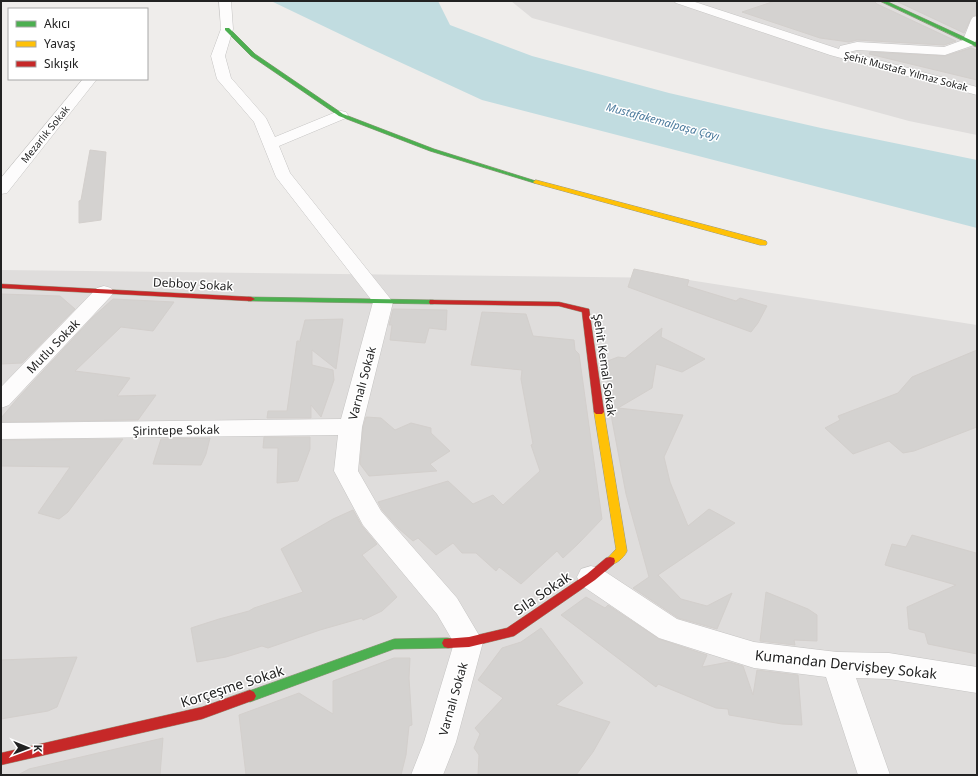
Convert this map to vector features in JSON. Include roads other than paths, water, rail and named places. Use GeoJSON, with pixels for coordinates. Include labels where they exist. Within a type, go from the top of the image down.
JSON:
{"type":"FeatureCollection","features":[{"type":"Feature","properties":{"kind":"street"},"geometry":{"type":"LineString","coordinates":[[225,1],[227,29],[218,56],[224,79],[261,121],[282,174],[383,302]]}},
{"type":"Feature","properties":{"kind":"street","name":"Şehit Mustafa Yılmaz Sokak"},"geometry":{"type":"LineString","coordinates":[[680,1],[835,52],[977,91]]}},
{"type":"Feature","properties":{"kind":"street"},"geometry":{"type":"LineString","coordinates":[[882,1],[973,44],[977,20]]}},
{"type":"Feature","properties":{"kind":"street"},"geometry":{"type":"LineString","coordinates":[[227,29],[254,55],[341,114],[432,150],[515,176],[763,243]]}},
{"type":"Feature","properties":{"kind":"street","name":"Şehit Mustafa Yılmaz Sokak"},"geometry":{"type":"LineString","coordinates":[[835,52],[856,46],[945,51],[973,44]]}},
{"type":"Feature","properties":{"kind":"street","name":"Mezarlık Sokak"},"geometry":{"type":"LineString","coordinates":[[1,189],[89,80]]}},
{"type":"Feature","properties":{"kind":"street"},"geometry":{"type":"LineString","coordinates":[[271,144],[341,114]]}},
{"type":"Feature","properties":{"kind":"street","name":"Debboy Sokak"},"geometry":{"type":"LineString","coordinates":[[1,286],[281,300],[383,302]]}},
{"type":"Feature","properties":{"kind":"street","name":"Mutlu Sokak"},"geometry":{"type":"LineString","coordinates":[[1,400],[104,292]]}},
{"type":"Feature","properties":{"kind":"street","name":"Varnalı Sokak"},"geometry":{"type":"LineString","coordinates":[[383,302],[350,427],[346,471],[372,518],[447,606],[469,642],[440,742],[427,775]]}},
{"type":"Feature","properties":{"kind":"street","name":"Şehit Kemal Sokak"},"geometry":{"type":"LineString","coordinates":[[383,302],[559,304],[586,311],[600,420],[622,551]]}},
{"type":"Feature","properties":{"kind":"street","name":"Şirintepe Sokak"},"geometry":{"type":"LineString","coordinates":[[1,431],[350,427]]}},
{"type":"Feature","properties":{"kind":"street","name":"Sıla Sokak"},"geometry":{"type":"LineString","coordinates":[[469,642],[510,632],[591,577],[622,551]]}},
{"type":"Feature","properties":{"kind":"street","name":"Kumandan Dervişbey Sokak"},"geometry":{"type":"LineString","coordinates":[[591,577],[669,629],[754,655],[837,665],[890,666],[977,680]]}},
{"type":"Feature","properties":{"kind":"street","name":"Korçeşme Sokak"},"geometry":{"type":"LineString","coordinates":[[1,759],[202,713],[394,644],[469,642]]}},
{"type":"Feature","properties":{"kind":"street"},"geometry":{"type":"LineString","coordinates":[[837,665],[874,775]]}},
{"type":"Feature","properties":{"kind":"water","name":"Mustafakemalpaşa Çayı"},"geometry":{"type":"Polygon","coordinates":[[[271,1],[438,1],[450,25],[532,56],[669,93],[821,128],[977,160],[977,228],[482,100],[271,1]]]}}]}
